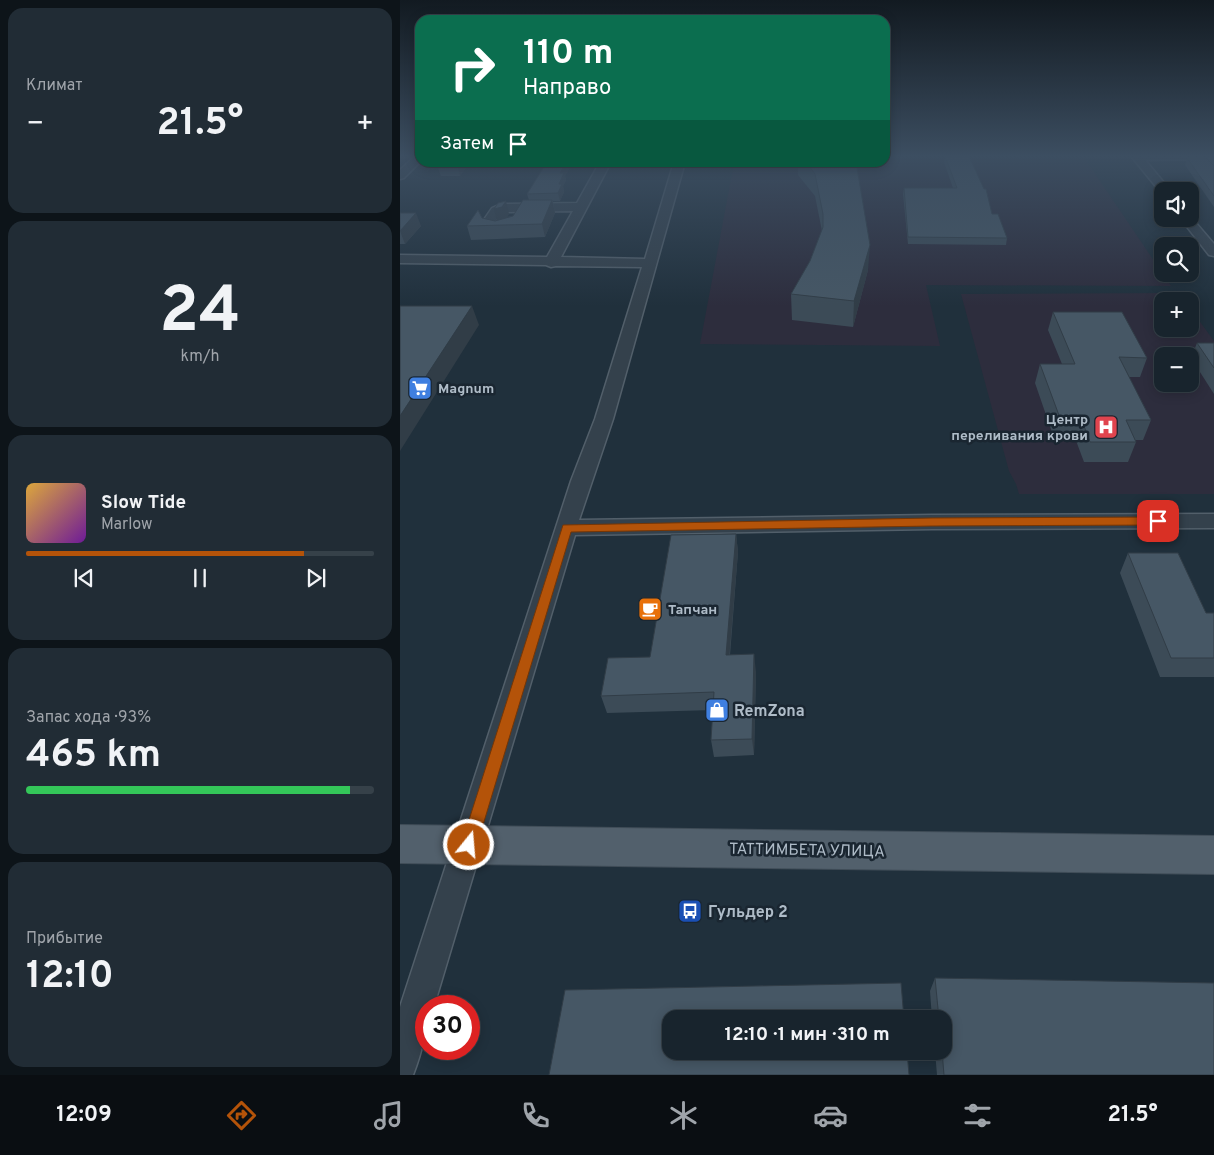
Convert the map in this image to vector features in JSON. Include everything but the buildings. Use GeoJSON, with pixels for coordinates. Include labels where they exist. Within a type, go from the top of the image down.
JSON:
{"type":"FeatureCollection","features":[{"type":"Feature","properties":{"kind":"main road","name":"ТАТТИМБЕТА УЛИЦА"},"geometry":{"type":"LineString","coordinates":[[400,844],[1214,855]]}},
{"type":"Feature","properties":{"kind":"street"},"geometry":{"type":"LineString","coordinates":[[400,1062],[581,481],[604,419],[667,206]]}},
{"type":"Feature","properties":{"kind":"street"},"geometry":{"type":"LineString","coordinates":[[521,208],[581,207],[551,263]]}},
{"type":"Feature","properties":{"kind":"street"},"geometry":{"type":"LineString","coordinates":[[1194,227],[1214,252]]}},
{"type":"Feature","properties":{"kind":"street"},"geometry":{"type":"LineString","coordinates":[[400,259],[551,263],[651,263]]}},
{"type":"Feature","properties":{"kind":"street"},"geometry":{"type":"LineString","coordinates":[[567,528],[932,522],[1214,521]]}},
{"type":"Feature","properties":{"kind":"shaded area"},"geometry":{"type":"Polygon","coordinates":[[[726,206],[1117,206],[1154,261],[1154,282],[1168,282],[1171,286],[926,285],[940,346],[700,344],[726,206]]]}},
{"type":"Feature","properties":{"kind":"shaded area","name":"Центр переливания крови"},"geometry":{"type":"Polygon","coordinates":[[[1154,293],[1154,337],[1199,337],[1199,320],[1214,341],[1214,494],[1019,494],[1009,471],[961,294],[1154,293]]]}},
{"type":"Feature","properties":{"kind":"place","name":"Magnum"},"geometry":{"type":"Point","coordinates":[420,388]}},
{"type":"Feature","properties":{"kind":"place","name":"Центр переливания крови"},"geometry":{"type":"Point","coordinates":[1106,427]}},
{"type":"Feature","properties":{"kind":"place","name":"Тапчан"},"geometry":{"type":"Point","coordinates":[650,609]}},
{"type":"Feature","properties":{"kind":"place","name":"RemZona"},"geometry":{"type":"Point","coordinates":[717,710]}},
{"type":"Feature","properties":{"kind":"place","name":"Гульдер 2"},"geometry":{"type":"Point","coordinates":[690,911]}},
{"type":"Feature","properties":{"kind":"route"},"geometry":{"type":"LineString","coordinates":[[469,845],[567,528],[932,522],[1158,521]]}}]}
